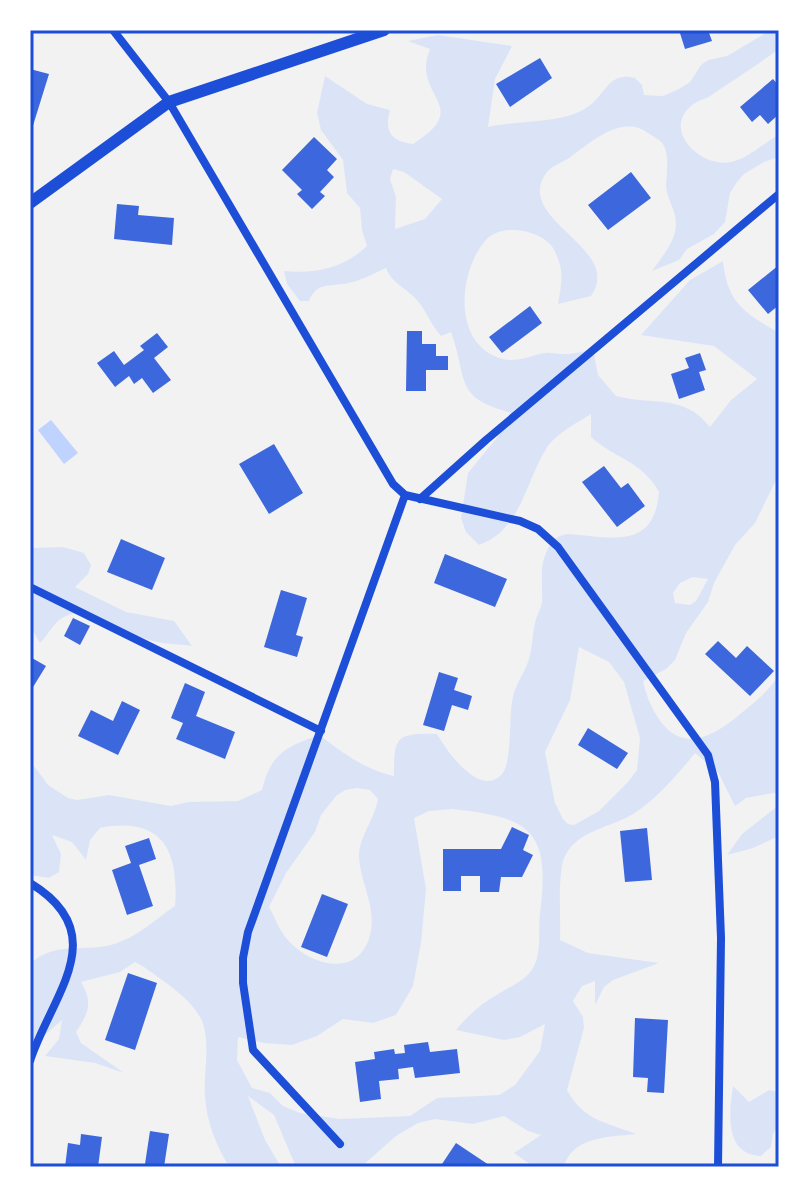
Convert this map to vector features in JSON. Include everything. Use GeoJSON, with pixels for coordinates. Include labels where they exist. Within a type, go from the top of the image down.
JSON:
{"type":"FeatureCollection","features":[{"type":"Feature","properties":{"kind":"street"},"geometry":{"type":"LineString","coordinates":[[113,30],[169,102],[393,484],[405,495],[520,521],[538,529],[558,547],[708,755],[715,782],[721,938],[718,1167]]}},
{"type":"Feature","properties":{"kind":"street"},"geometry":{"type":"LineString","coordinates":[[30,203],[169,102],[384,30]]}},
{"type":"Feature","properties":{"kind":"street"},"geometry":{"type":"LineString","coordinates":[[420,499],[779,194]]}},
{"type":"Feature","properties":{"kind":"street"},"geometry":{"type":"LineString","coordinates":[[340,1144],[253,1050],[243,983],[248,932],[405,495]]}},
{"type":"Feature","properties":{"kind":"street"},"geometry":{"type":"LineString","coordinates":[[30,587],[321,731]]}},
{"type":"Feature","properties":{"kind":"street"},"geometry":{"type":"LineString","coordinates":[[30,883],[62,909],[70,924],[74,950],[71,969],[30,1061]]}},
{"type":"Feature","properties":{"kind":"shaded area"},"geometry":{"type":"Polygon","coordinates":[[[771,30],[779,30],[779,49],[711,96],[691,106],[683,116],[683,136],[698,154],[719,162],[731,162],[779,135],[779,157],[764,162],[737,182],[730,193],[725,222],[714,234],[687,249],[679,260],[652,271],[670,245],[676,224],[666,187],[665,149],[662,143],[638,128],[618,128],[598,137],[550,169],[540,189],[543,205],[593,263],[597,279],[591,296],[558,304],[561,272],[555,251],[544,239],[518,230],[500,232],[485,241],[469,271],[465,289],[468,324],[475,340],[486,352],[514,360],[545,353],[569,354],[593,349],[598,375],[616,396],[678,405],[700,416],[710,427],[731,400],[757,379],[714,346],[641,335],[690,280],[723,261],[729,287],[740,305],[747,313],[779,333],[779,474],[755,523],[735,545],[714,583],[708,602],[686,633],[675,660],[666,669],[643,681],[652,707],[667,729],[688,739],[700,738],[723,727],[764,694],[779,674],[779,697],[776,699],[779,792],[746,798],[735,806],[718,772],[695,753],[676,776],[639,810],[574,844],[562,866],[560,940],[588,953],[659,963],[613,980],[604,987],[595,1005],[595,981],[582,986],[573,1001],[583,1017],[584,1028],[567,1090],[588,1114],[636,1134],[583,1144],[568,1157],[564,1167],[534,1167],[514,1153],[541,1135],[504,1116],[473,1124],[435,1119],[418,1123],[396,1136],[361,1167],[296,1167],[274,1115],[248,1096],[265,1140],[281,1167],[229,1167],[216,1142],[208,1116],[204,1026],[195,1009],[182,996],[144,967],[135,962],[120,972],[81,982],[88,1002],[84,1019],[76,1032],[81,1043],[124,1073],[95,1063],[45,1056],[59,1039],[62,1020],[30,1048],[32,962],[53,951],[111,945],[129,938],[175,906],[175,886],[174,868],[162,842],[138,827],[100,828],[90,840],[86,860],[72,842],[52,835],[61,854],[59,872],[49,878],[30,875],[30,765],[48,785],[77,800],[109,795],[171,806],[188,802],[238,801],[262,790],[270,767],[282,753],[297,743],[319,735],[363,765],[394,776],[395,753],[400,740],[413,735],[437,734],[448,751],[474,777],[493,780],[502,774],[507,760],[513,696],[530,657],[542,602],[544,559],[550,546],[557,538],[568,534],[614,538],[639,532],[649,524],[659,492],[636,466],[591,437],[591,414],[555,438],[546,449],[520,504],[504,528],[479,545],[466,532],[461,518],[468,473],[516,414],[496,408],[472,394],[466,386],[451,332],[441,336],[416,299],[392,279],[386,268],[363,279],[320,288],[309,301],[300,301],[287,284],[284,271],[329,268],[349,260],[367,246],[360,208],[347,193],[343,160],[321,130],[317,113],[325,76],[367,104],[390,110],[388,124],[391,134],[399,141],[413,144],[431,131],[439,119],[440,109],[428,79],[426,65],[430,49],[408,41],[438,35],[512,46],[495,79],[488,127],[576,113],[593,103],[618,78],[635,78],[642,85],[644,95],[663,96],[690,82],[708,60],[727,56],[771,30]],[[393,169],[390,179],[396,197],[395,229],[425,219],[442,199],[404,172],[393,169]],[[693,577],[680,583],[673,593],[675,603],[690,605],[696,601],[708,579],[693,577]],[[579,647],[570,700],[545,752],[555,803],[563,819],[574,825],[599,811],[628,782],[637,770],[640,738],[624,682],[609,662],[579,647]],[[357,788],[345,790],[321,815],[315,832],[286,873],[269,907],[284,935],[297,949],[322,962],[335,964],[358,956],[366,946],[371,930],[371,911],[359,850],[378,799],[370,790],[357,788]],[[452,809],[429,811],[414,818],[426,889],[413,986],[396,1015],[373,1023],[343,1019],[317,1036],[292,1045],[238,1037],[237,1060],[252,1088],[270,1093],[283,1106],[300,1113],[340,1119],[410,1116],[437,1098],[499,1095],[515,1085],[540,1051],[545,1024],[520,1037],[504,1040],[456,1030],[481,1005],[526,976],[536,962],[543,885],[538,846],[529,833],[517,824],[479,812],[452,809]]]}},
{"type":"Feature","properties":{"kind":"shaded area"},"geometry":{"type":"Polygon","coordinates":[[[30,544],[32,548],[63,547],[84,553],[91,565],[88,574],[75,587],[126,612],[174,621],[192,646],[149,640],[95,618],[74,614],[58,621],[40,643],[30,626],[30,544]]]}},
{"type":"Feature","properties":{"kind":"shaded area"},"geometry":{"type":"Polygon","coordinates":[[[779,805],[779,836],[727,855],[742,834],[779,805]]]}},
{"type":"Feature","properties":{"kind":"shaded area"},"geometry":{"type":"Polygon","coordinates":[[[733,1086],[749,1102],[769,1090],[779,1092],[779,1124],[771,1147],[761,1156],[749,1154],[735,1140],[730,1119],[733,1086]]]}},
{"type":"Feature","properties":{"kind":"water"},"geometry":{"type":"Polygon","coordinates":[[[51,420],[78,453],[64,464],[38,430],[51,420]]]}},
{"type":"Feature","properties":{"kind":"building"},"geometry":{"type":"Polygon","coordinates":[[[679,30],[708,30],[712,41],[685,49],[679,30]]]}},
{"type":"Feature","properties":{"kind":"building"},"geometry":{"type":"Polygon","coordinates":[[[540,58],[552,78],[510,107],[496,84],[540,58]]]}},
{"type":"Feature","properties":{"kind":"building"},"geometry":{"type":"Polygon","coordinates":[[[30,69],[49,74],[31,132],[30,132],[30,69]]]}},
{"type":"Feature","properties":{"kind":"building"},"geometry":{"type":"Polygon","coordinates":[[[773,79],[779,86],[779,114],[768,124],[760,115],[752,122],[740,107],[773,79]]]}},
{"type":"Feature","properties":{"kind":"building"},"geometry":{"type":"Polygon","coordinates":[[[314,137],[337,159],[327,170],[334,177],[320,192],[325,196],[312,209],[297,194],[302,190],[282,170],[314,137]]]}},
{"type":"Feature","properties":{"kind":"building"},"geometry":{"type":"Polygon","coordinates":[[[631,172],[651,198],[608,230],[588,205],[631,172]]]}},
{"type":"Feature","properties":{"kind":"building"},"geometry":{"type":"Polygon","coordinates":[[[117,204],[139,206],[138,215],[174,218],[172,245],[114,239],[117,204]]]}},
{"type":"Feature","properties":{"kind":"building"},"geometry":{"type":"Polygon","coordinates":[[[779,265],[779,305],[768,314],[748,290],[779,265]]]}},
{"type":"Feature","properties":{"kind":"building"},"geometry":{"type":"Polygon","coordinates":[[[530,306],[542,323],[502,353],[489,337],[530,306]]]}},
{"type":"Feature","properties":{"kind":"building"},"geometry":{"type":"Polygon","coordinates":[[[407,331],[422,331],[422,344],[436,344],[436,356],[448,356],[448,370],[426,370],[426,391],[406,391],[407,331]]]}},
{"type":"Feature","properties":{"kind":"building"},"geometry":{"type":"Polygon","coordinates":[[[157,333],[168,347],[154,358],[171,380],[153,393],[142,378],[134,384],[129,376],[115,387],[97,363],[114,351],[124,365],[144,350],[140,346],[157,333]]]}},
{"type":"Feature","properties":{"kind":"building"},"geometry":{"type":"Polygon","coordinates":[[[700,353],[706,370],[699,372],[705,390],[679,399],[671,374],[689,368],[685,358],[700,353]]]}},
{"type":"Feature","properties":{"kind":"building"},"geometry":{"type":"Polygon","coordinates":[[[274,444],[303,493],[269,514],[239,464],[274,444]]]}},
{"type":"Feature","properties":{"kind":"building"},"geometry":{"type":"Polygon","coordinates":[[[604,466],[621,488],[628,483],[645,506],[617,527],[582,482],[604,466]]]}},
{"type":"Feature","properties":{"kind":"building"},"geometry":{"type":"Polygon","coordinates":[[[121,539],[165,558],[152,590],[107,572],[121,539]]]}},
{"type":"Feature","properties":{"kind":"building"},"geometry":{"type":"Polygon","coordinates":[[[445,554],[507,579],[495,607],[434,583],[445,554]]]}},
{"type":"Feature","properties":{"kind":"building"},"geometry":{"type":"Polygon","coordinates":[[[281,590],[307,598],[296,635],[303,637],[297,657],[264,647],[281,590]]]}},
{"type":"Feature","properties":{"kind":"building"},"geometry":{"type":"Polygon","coordinates":[[[73,618],[90,626],[80,645],[64,636],[73,618]]]}},
{"type":"Feature","properties":{"kind":"building"},"geometry":{"type":"Polygon","coordinates":[[[718,641],[736,658],[747,646],[774,671],[750,696],[705,654],[718,641]]]}},
{"type":"Feature","properties":{"kind":"building"},"geometry":{"type":"Polygon","coordinates":[[[32,658],[46,666],[30,692],[30,661],[32,658]]]}},
{"type":"Feature","properties":{"kind":"building"},"geometry":{"type":"Polygon","coordinates":[[[439,672],[458,678],[454,690],[472,696],[468,710],[452,705],[444,731],[423,725],[439,672]]]}},
{"type":"Feature","properties":{"kind":"building"},"geometry":{"type":"Polygon","coordinates":[[[185,683],[205,692],[196,716],[235,732],[225,759],[176,739],[183,723],[171,718],[185,683]]]}},
{"type":"Feature","properties":{"kind":"building"},"geometry":{"type":"Polygon","coordinates":[[[122,701],[140,710],[118,755],[78,736],[91,710],[113,721],[122,701]]]}},
{"type":"Feature","properties":{"kind":"building"},"geometry":{"type":"Polygon","coordinates":[[[588,728],[628,753],[617,769],[578,745],[588,728]]]}},
{"type":"Feature","properties":{"kind":"building"},"geometry":{"type":"Polygon","coordinates":[[[512,827],[529,835],[523,850],[533,855],[522,877],[501,877],[499,892],[480,892],[480,876],[461,876],[461,891],[443,891],[443,849],[501,849],[512,827]]]}},
{"type":"Feature","properties":{"kind":"building"},"geometry":{"type":"Polygon","coordinates":[[[647,828],[652,880],[625,882],[620,831],[647,828]]]}},
{"type":"Feature","properties":{"kind":"building"},"geometry":{"type":"Polygon","coordinates":[[[149,838],[156,859],[139,865],[153,906],[127,915],[112,870],[131,863],[125,846],[149,838]]]}},
{"type":"Feature","properties":{"kind":"building"},"geometry":{"type":"Polygon","coordinates":[[[322,894],[348,904],[327,957],[301,947],[322,894]]]}},
{"type":"Feature","properties":{"kind":"building"},"geometry":{"type":"Polygon","coordinates":[[[128,973],[157,983],[135,1050],[105,1040],[128,973]]]}},
{"type":"Feature","properties":{"kind":"building"},"geometry":{"type":"Polygon","coordinates":[[[635,1018],[668,1020],[664,1093],[647,1092],[648,1078],[633,1077],[635,1018]]]}},
{"type":"Feature","properties":{"kind":"building"},"geometry":{"type":"Polygon","coordinates":[[[428,1042],[430,1052],[457,1049],[460,1073],[415,1078],[413,1067],[398,1069],[399,1079],[379,1081],[381,1099],[360,1102],[355,1062],[375,1059],[374,1052],[394,1049],[395,1054],[405,1053],[404,1045],[428,1042]]]}},
{"type":"Feature","properties":{"kind":"building"},"geometry":{"type":"Polygon","coordinates":[[[150,1131],[169,1134],[164,1167],[145,1164],[150,1131]]]}},
{"type":"Feature","properties":{"kind":"building"},"geometry":{"type":"Polygon","coordinates":[[[81,1134],[102,1137],[98,1167],[65,1167],[68,1143],[80,1145],[81,1134]]]}},
{"type":"Feature","properties":{"kind":"building"},"geometry":{"type":"Polygon","coordinates":[[[456,1143],[492,1167],[440,1167],[456,1143]]]}}]}
